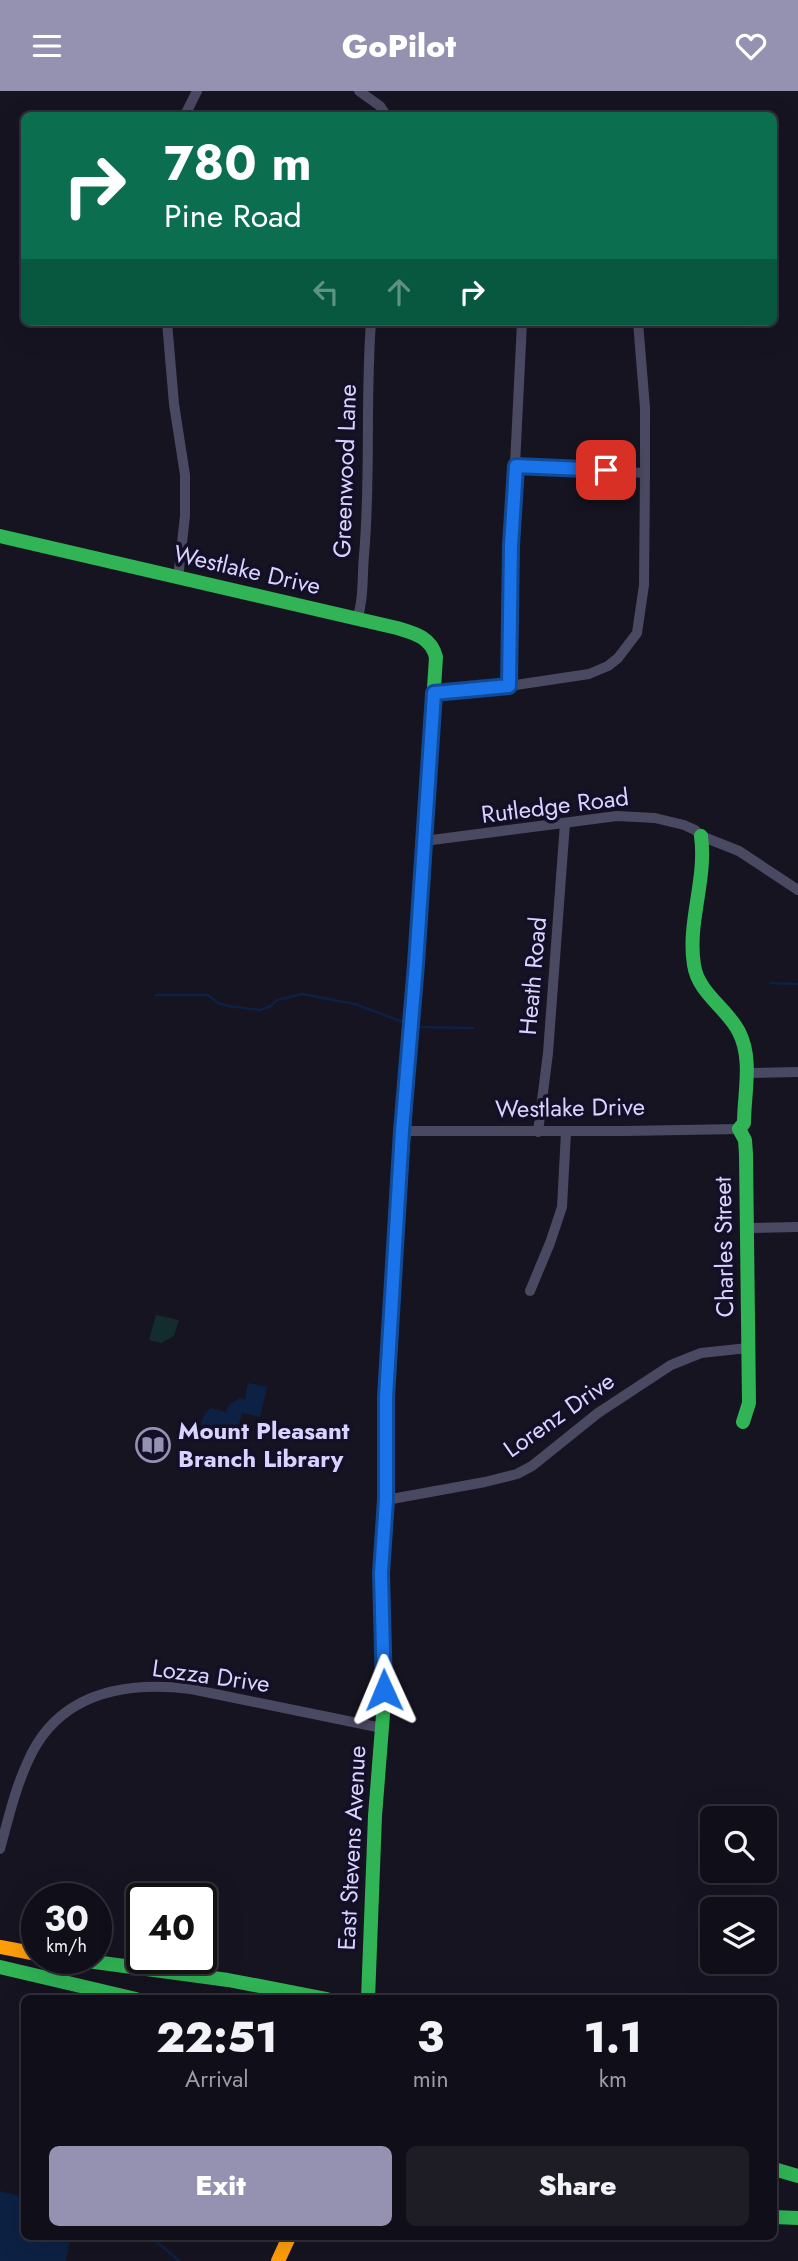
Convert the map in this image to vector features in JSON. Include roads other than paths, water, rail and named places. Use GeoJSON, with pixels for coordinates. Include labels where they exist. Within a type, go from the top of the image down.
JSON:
{"type":"FeatureCollection","features":[{"type":"Feature","properties":{"kind":"street"},"geometry":{"type":"LineString","coordinates":[[186,112],[197,91]]}},
{"type":"Feature","properties":{"kind":"street"},"geometry":{"type":"LineString","coordinates":[[359,91],[384,112]]}},
{"type":"Feature","properties":{"kind":"street"},"geometry":{"type":"LineString","coordinates":[[167,326],[174,404],[185,475],[183,542],[177,578]]}},
{"type":"Feature","properties":{"kind":"street","name":"Greenwood Lane"},"geometry":{"type":"LineString","coordinates":[[357,620],[363,601],[368,507],[368,359],[371,326]]}},
{"type":"Feature","properties":{"kind":"street"},"geometry":{"type":"LineString","coordinates":[[509,686],[511,546],[522,326]]}},
{"type":"Feature","properties":{"kind":"street"},"geometry":{"type":"LineString","coordinates":[[434,693],[509,686],[589,674],[608,666],[627,649],[637,633],[644,585],[645,473],[645,408],[638,326]]}},
{"type":"Feature","properties":{"kind":"street"},"geometry":{"type":"LineString","coordinates":[[516,466],[645,473]]}},
{"type":"Feature","properties":{"kind":"street","name":"Westlake Drive"},"geometry":{"type":"LineString","coordinates":[[0,536],[409,631],[429,640],[435,651],[434,693]]}},
{"type":"Feature","properties":{"kind":"street","name":"East Stevens Avenue"},"geometry":{"type":"LineString","coordinates":[[368,1995],[374,1828],[384,1672],[381,1573],[386,1500],[386,1397],[402,1131],[434,693]]}},
{"type":"Feature","properties":{"kind":"street","name":"Rutledge Road"},"geometry":{"type":"LineString","coordinates":[[424,841],[617,816],[641,816],[695,830],[701,836],[739,851],[798,890]]}},
{"type":"Feature","properties":{"kind":"street","name":"Heath Road"},"geometry":{"type":"LineString","coordinates":[[538,1132],[548,1053],[565,823]]}},
{"type":"Feature","properties":{"kind":"street","name":"Charles Street"},"geometry":{"type":"LineString","coordinates":[[701,836],[701,884],[692,953],[694,972],[739,1030],[747,1073],[743,1099],[744,1123],[739,1129],[746,1154],[749,1403],[743,1422]]}},
{"type":"Feature","properties":{"kind":"street"},"geometry":{"type":"LineString","coordinates":[[747,1073],[798,1072]]}},
{"type":"Feature","properties":{"kind":"street","name":"Westlake Drive"},"geometry":{"type":"LineString","coordinates":[[402,1131],[739,1129]]}},
{"type":"Feature","properties":{"kind":"street"},"geometry":{"type":"LineString","coordinates":[[530,1291],[551,1243],[562,1207],[566,1132]]}},
{"type":"Feature","properties":{"kind":"street"},"geometry":{"type":"LineString","coordinates":[[747,1228],[798,1227]]}},
{"type":"Feature","properties":{"kind":"street","name":"Lorenz Drive"},"geometry":{"type":"LineString","coordinates":[[386,1500],[517,1474],[532,1466],[598,1413],[671,1364],[701,1353],[748,1347]]}},
{"type":"Feature","properties":{"kind":"street","name":"Lozza Drive"},"geometry":{"type":"LineString","coordinates":[[0,1849],[29,1758],[50,1727],[73,1707],[108,1691],[128,1687],[164,1686],[191,1689],[382,1728]]}},
{"type":"Feature","properties":{"kind":"street"},"geometry":{"type":"LineString","coordinates":[[0,1947],[21,1951]]}},
{"type":"Feature","properties":{"kind":"street"},"geometry":{"type":"LineString","coordinates":[[112,1964],[220,1979],[306,1995]]}},
{"type":"Feature","properties":{"kind":"street"},"geometry":{"type":"LineString","coordinates":[[0,1967],[119,1995]]}},
{"type":"Feature","properties":{"kind":"street"},"geometry":{"type":"LineString","coordinates":[[777,2170],[798,2176]]}},
{"type":"Feature","properties":{"kind":"street"},"geometry":{"type":"LineString","coordinates":[[777,2217],[798,2218]]}},
{"type":"Feature","properties":{"kind":"street"},"geometry":{"type":"LineString","coordinates":[[278,2261],[288,2240]]}},
{"type":"Feature","properties":{"kind":"water"},"geometry":{"type":"Polygon","coordinates":[[[248,1383],[267,1387],[260,1417],[242,1413],[239,1424],[227,1430],[203,1430],[202,1421],[208,1410],[211,1408],[226,1412],[229,1405],[240,1398],[245,1399],[248,1383]]]}},
{"type":"Feature","properties":{"kind":"water"},"geometry":{"type":"Polygon","coordinates":[[[0,2191],[21,2196],[21,2240],[70,2240],[66,2261],[0,2261],[0,2191]]]}},
{"type":"Feature","properties":{"kind":"waterway"},"geometry":{"type":"LineString","coordinates":[[770,983],[798,984]]}},
{"type":"Feature","properties":{"kind":"waterway"},"geometry":{"type":"LineString","coordinates":[[155,995],[208,995],[218,1003],[228,1006],[260,1010],[271,1006],[277,1000],[302,994],[355,1004],[403,1022]]}},
{"type":"Feature","properties":{"kind":"waterway"},"geometry":{"type":"LineString","coordinates":[[417,1027],[473,1028]]}},
{"type":"Feature","properties":{"kind":"waterway"},"geometry":{"type":"LineString","coordinates":[[153,2240],[179,2261]]}},
{"type":"Feature","properties":{"kind":"place","name":"Mount Pleasant Branch Library"},"geometry":{"type":"Point","coordinates":[153,1445]}}]}
